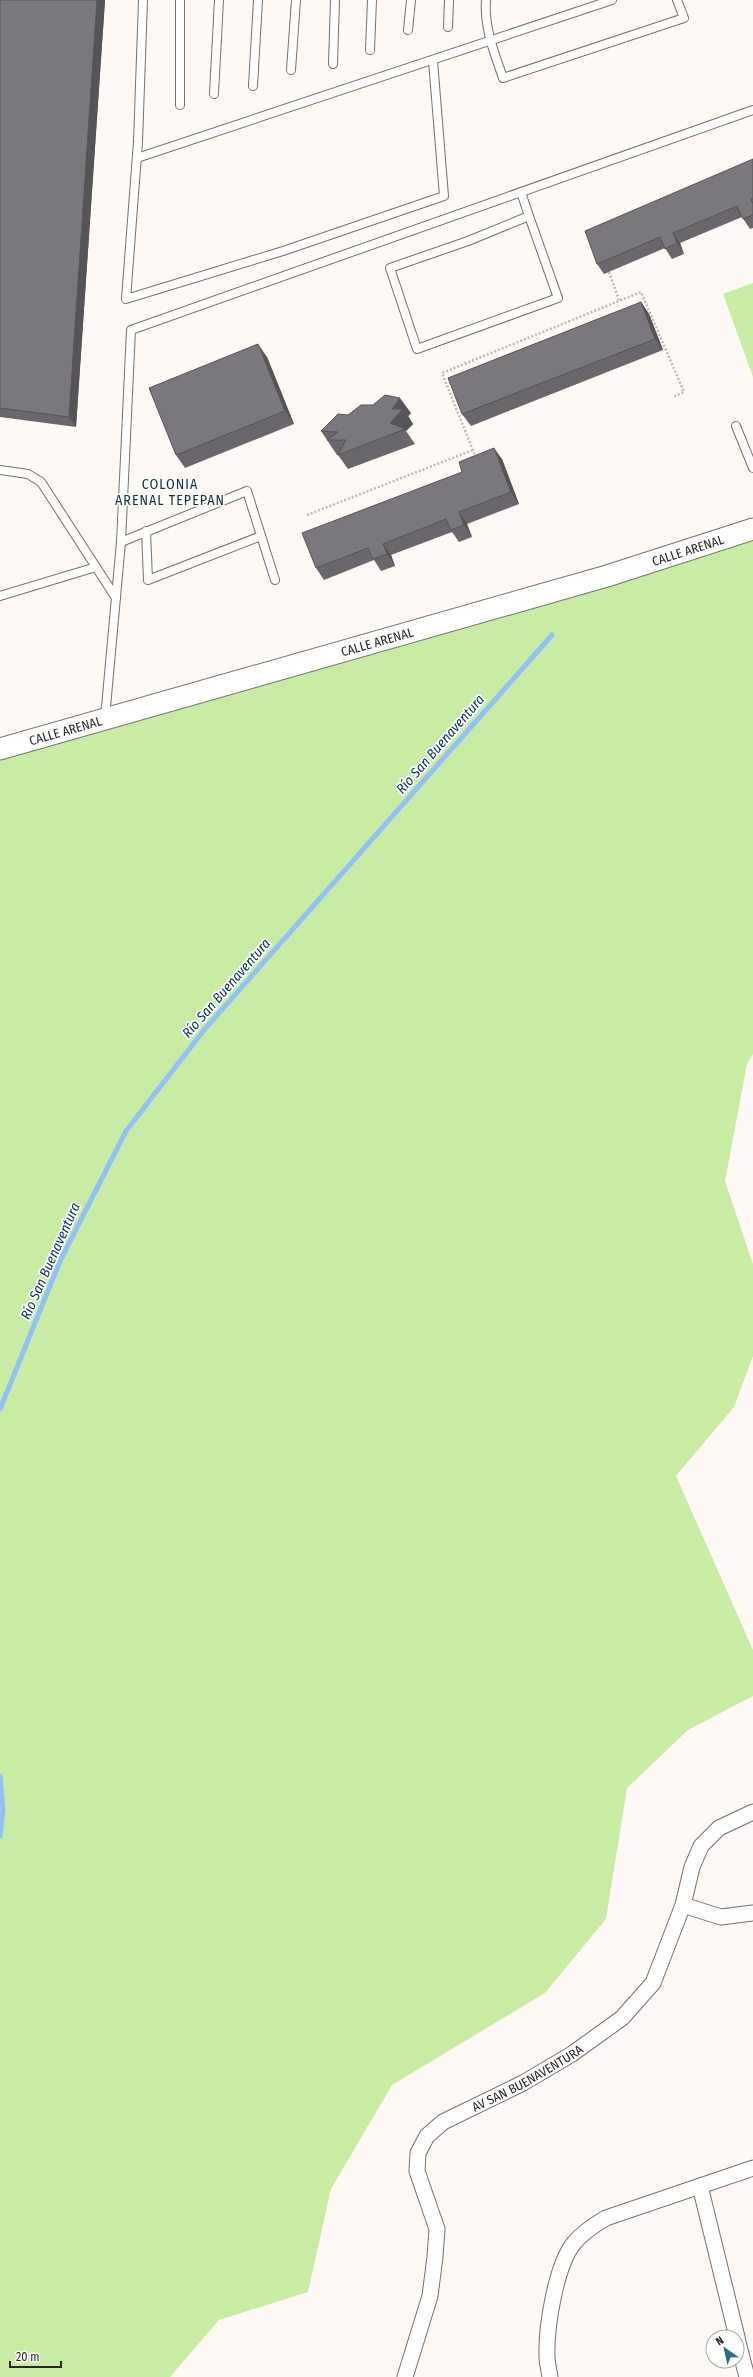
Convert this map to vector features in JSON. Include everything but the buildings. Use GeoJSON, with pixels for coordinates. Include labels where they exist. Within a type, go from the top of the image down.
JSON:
{"type":"FeatureCollection","features":[{"type":"Feature","properties":{"kind":"street","name":"CALLE ARENAL"},"geometry":{"type":"LineString","coordinates":[[0,749],[607,576],[753,529]]}},
{"type":"Feature","properties":{"kind":"street","name":"AV SAN BUENAVENTURA"},"geometry":{"type":"LineString","coordinates":[[402,2377],[430,2296],[435,2257],[437,2229],[417,2171],[418,2153],[427,2136],[443,2122],[523,2083],[572,2054],[622,2018],[653,1983],[683,1905],[692,1867],[701,1846],[719,1828],[753,1812]]}},
{"type":"Feature","properties":{"kind":"street"},"geometry":{"type":"LineString","coordinates":[[683,1905],[721,1917],[753,1913]]}},
{"type":"Feature","properties":{"kind":"street"},"geometry":{"type":"LineString","coordinates":[[550,2377],[547,2357],[550,2311],[563,2265],[573,2244],[586,2230],[606,2218],[753,2168]]}},
{"type":"Feature","properties":{"kind":"street"},"geometry":{"type":"LineString","coordinates":[[700,2186],[735,2329]]}},
{"type":"Feature","properties":{"kind":"lane"},"geometry":{"type":"LineString","coordinates":[[143,0],[137,158],[126,299],[283,251],[444,196],[433,60]]}},
{"type":"Feature","properties":{"kind":"lane"},"geometry":{"type":"LineString","coordinates":[[180,0],[180,105]]}},
{"type":"Feature","properties":{"kind":"lane"},"geometry":{"type":"LineString","coordinates":[[214,94],[219,0]]}},
{"type":"Feature","properties":{"kind":"lane"},"geometry":{"type":"LineString","coordinates":[[253,86],[258,0]]}},
{"type":"Feature","properties":{"kind":"lane"},"geometry":{"type":"LineString","coordinates":[[291,70],[296,0]]}},
{"type":"Feature","properties":{"kind":"lane"},"geometry":{"type":"LineString","coordinates":[[333,64],[335,0]]}},
{"type":"Feature","properties":{"kind":"lane"},"geometry":{"type":"LineString","coordinates":[[370,50],[372,0]]}},
{"type":"Feature","properties":{"kind":"lane"},"geometry":{"type":"LineString","coordinates":[[408,30],[411,0]]}},
{"type":"Feature","properties":{"kind":"lane"},"geometry":{"type":"LineString","coordinates":[[448,26],[450,0]]}},
{"type":"Feature","properties":{"kind":"lane"},"geometry":{"type":"LineString","coordinates":[[486,0],[485,16],[490,41],[503,78],[684,18],[677,0]]}},
{"type":"Feature","properties":{"kind":"lane"},"geometry":{"type":"LineString","coordinates":[[137,158],[490,41],[590,4],[612,0]]}},
{"type":"Feature","properties":{"kind":"lane"},"geometry":{"type":"LineString","coordinates":[[105,719],[121,542],[131,330],[753,110]]}},
{"type":"Feature","properties":{"kind":"lane"},"geometry":{"type":"LineString","coordinates":[[521,192],[558,298],[417,349],[390,268],[468,241],[529,216]]}},
{"type":"Feature","properties":{"kind":"lane"},"geometry":{"type":"LineString","coordinates":[[736,426],[753,468]]}},
{"type":"Feature","properties":{"kind":"lane"},"geometry":{"type":"LineString","coordinates":[[0,470],[28,474],[41,482],[116,598]]}},
{"type":"Feature","properties":{"kind":"lane"},"geometry":{"type":"LineString","coordinates":[[121,542],[247,491],[275,580]]}},
{"type":"Feature","properties":{"kind":"lane"},"geometry":{"type":"LineString","coordinates":[[146,531],[148,580],[261,536]]}},
{"type":"Feature","properties":{"kind":"lane"},"geometry":{"type":"LineString","coordinates":[[0,596],[96,567]]}},
{"type":"Feature","properties":{"kind":"path"},"geometry":{"type":"LineString","coordinates":[[609,272],[619,300]]}},
{"type":"Feature","properties":{"kind":"path"},"geometry":{"type":"LineString","coordinates":[[478,462],[442,373],[619,300],[642,292],[684,392],[673,397]]}},
{"type":"Feature","properties":{"kind":"path"},"geometry":{"type":"LineString","coordinates":[[307,515],[473,450]]}},
{"type":"Feature","properties":{"kind":"green space"},"geometry":{"type":"Polygon","coordinates":[[[753,283],[753,377],[723,294],[753,283]]]}},
{"type":"Feature","properties":{"kind":"green space"},"geometry":{"type":"Polygon","coordinates":[[[753,540],[753,1054],[747,1064],[725,1181],[753,1264],[753,1356],[734,1407],[676,1476],[753,1650],[753,1696],[688,1730],[627,1788],[606,1919],[545,1993],[392,2085],[331,2189],[308,2292],[219,2320],[170,2377],[0,2377],[0,757],[753,540]]]}},
{"type":"Feature","properties":{"kind":"waterway","name":"Río San Buenaventura"},"geometry":{"type":"LineString","coordinates":[[0,1409],[61,1259],[126,1131],[204,1030],[552,635]]}},
{"type":"Feature","properties":{"kind":"waterway","name":"Río San Buenaventura"},"geometry":{"type":"LineString","coordinates":[[0,1776],[3,1810],[0,1836]]}},
{"type":"Feature","properties":{"kind":"district","name":"COLONIA ARENAL TEPEPAN"},"geometry":{"type":"Point","coordinates":[170,492]}}]}
